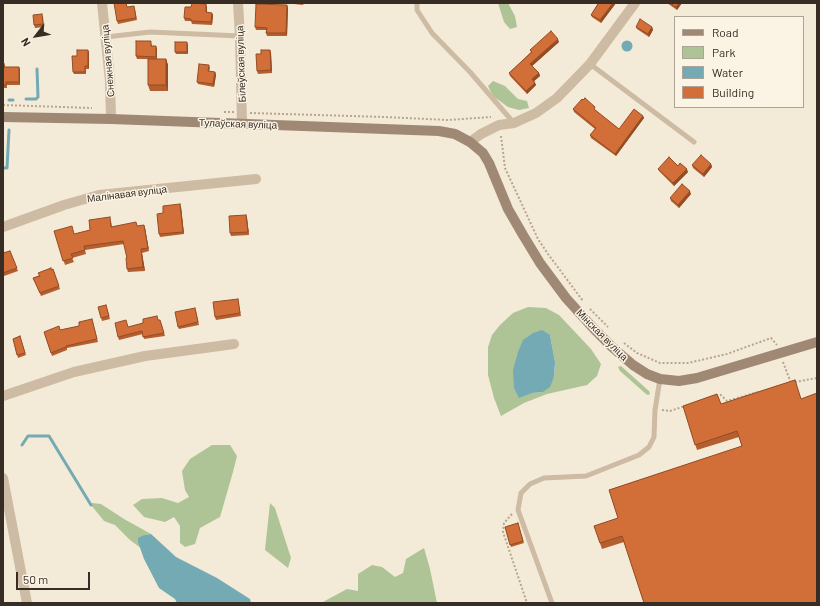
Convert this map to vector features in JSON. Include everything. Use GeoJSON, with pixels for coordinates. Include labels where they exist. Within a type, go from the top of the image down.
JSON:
{"type":"FeatureCollection","features":[{"type":"Feature","properties":{"kind":"main road","name":"Тулаўская вуліца"},"geometry":{"type":"LineString","coordinates":[[3,117],[111,119],[439,131],[455,134],[470,142]]}},
{"type":"Feature","properties":{"kind":"main road","name":"Мінская вуліца"},"geometry":{"type":"LineString","coordinates":[[470,142],[483,153],[489,163],[508,209],[540,263],[566,298],[594,329],[628,361],[646,374],[660,379],[679,381],[697,378],[816,344]]}},
{"type":"Feature","properties":{"kind":"street","name":"Снежная вуліца"},"geometry":{"type":"LineString","coordinates":[[102,3],[110,81],[111,119]]}},
{"type":"Feature","properties":{"kind":"street","name":"Білеўская вуліца"},"geometry":{"type":"LineString","coordinates":[[238,3],[242,124]]}},
{"type":"Feature","properties":{"kind":"street"},"geometry":{"type":"LineString","coordinates":[[470,142],[481,134],[499,125],[514,123],[536,113],[557,98],[590,64],[636,3]]}},
{"type":"Feature","properties":{"kind":"street","name":"Малінавая вуліца"},"geometry":{"type":"LineString","coordinates":[[3,227],[64,204],[99,195],[256,179]]}},
{"type":"Feature","properties":{"kind":"street"},"geometry":{"type":"LineString","coordinates":[[3,396],[74,372],[145,356],[234,344]]}},
{"type":"Feature","properties":{"kind":"street"},"geometry":{"type":"LineString","coordinates":[[3,478],[27,603]]}},
{"type":"Feature","properties":{"kind":"lane"},"geometry":{"type":"LineString","coordinates":[[417,3],[417,10],[432,32],[470,72],[514,123]]}},
{"type":"Feature","properties":{"kind":"lane"},"geometry":{"type":"LineString","coordinates":[[106,37],[150,32],[240,36]]}},
{"type":"Feature","properties":{"kind":"lane"},"geometry":{"type":"LineString","coordinates":[[590,64],[694,142]]}},
{"type":"Feature","properties":{"kind":"lane"},"geometry":{"type":"LineString","coordinates":[[552,603],[518,508],[520,492],[530,484],[544,478],[586,476],[639,455],[649,447],[654,438],[655,410],[660,379]]}},
{"type":"Feature","properties":{"kind":"path"},"geometry":{"type":"LineString","coordinates":[[500,130],[505,168],[538,239],[584,301]]}},
{"type":"Feature","properties":{"kind":"path"},"geometry":{"type":"LineString","coordinates":[[588,307],[608,328]]}},
{"type":"Feature","properties":{"kind":"path"},"geometry":{"type":"LineString","coordinates":[[623,342],[637,353],[660,363],[688,363],[727,354],[771,338],[779,347]]}},
{"type":"Feature","properties":{"kind":"path"},"geometry":{"type":"LineString","coordinates":[[784,362],[791,383],[803,382],[817,378]]}},
{"type":"Feature","properties":{"kind":"path"},"geometry":{"type":"LineString","coordinates":[[714,397],[721,395],[727,401],[762,391]]}},
{"type":"Feature","properties":{"kind":"path"},"geometry":{"type":"LineString","coordinates":[[655,410],[670,411],[692,404]]}},
{"type":"Feature","properties":{"kind":"path"},"geometry":{"type":"LineString","coordinates":[[518,508],[504,523],[503,532],[526,603]]}},
{"type":"Feature","properties":{"kind":"green space"},"geometry":{"type":"Polygon","coordinates":[[[498,3],[508,3],[515,16],[517,27],[510,29],[504,22],[498,3]]]}},
{"type":"Feature","properties":{"kind":"green space"},"geometry":{"type":"Polygon","coordinates":[[[493,81],[505,86],[518,99],[527,101],[529,108],[519,110],[508,107],[493,96],[488,86],[493,81]]]}},
{"type":"Feature","properties":{"kind":"green space"},"geometry":{"type":"Polygon","coordinates":[[[528,307],[546,308],[559,315],[591,349],[601,364],[597,376],[587,385],[547,394],[524,403],[501,416],[494,398],[488,375],[488,347],[492,335],[513,313],[528,307]],[[550,335],[532,393],[543,392],[554,377],[555,362],[550,335]]]}},
{"type":"Feature","properties":{"kind":"green space"},"geometry":{"type":"Polygon","coordinates":[[[621,366],[649,391],[650,394],[646,394],[620,371],[618,367],[621,366]]]}},
{"type":"Feature","properties":{"kind":"green space"},"geometry":{"type":"Polygon","coordinates":[[[212,445],[230,445],[237,456],[233,472],[220,517],[200,528],[195,544],[185,547],[180,543],[180,526],[174,517],[165,522],[144,517],[133,505],[142,499],[162,498],[178,503],[189,497],[185,490],[182,471],[190,459],[212,445]]]}},
{"type":"Feature","properties":{"kind":"green space"},"geometry":{"type":"Polygon","coordinates":[[[92,503],[101,504],[151,534],[144,535],[138,542],[142,549],[130,540],[115,525],[104,521],[91,505],[92,503]]]}},
{"type":"Feature","properties":{"kind":"green space"},"geometry":{"type":"Polygon","coordinates":[[[270,503],[275,508],[291,558],[288,568],[265,550],[270,503]]]}},
{"type":"Feature","properties":{"kind":"green space"},"geometry":{"type":"Polygon","coordinates":[[[424,548],[437,603],[321,603],[347,589],[358,591],[358,574],[372,565],[382,567],[395,577],[403,573],[406,559],[424,548]]]}},
{"type":"Feature","properties":{"kind":"water"},"geometry":{"type":"Polygon","coordinates":[[[627,40],[631,42],[633,46],[631,50],[627,52],[623,50],[621,46],[623,42],[627,40]]]}},
{"type":"Feature","properties":{"kind":"water"},"geometry":{"type":"Polygon","coordinates":[[[542,330],[550,335],[555,362],[554,377],[550,387],[543,392],[532,393],[519,398],[514,388],[513,370],[518,352],[523,340],[533,333],[542,330]]]}},
{"type":"Feature","properties":{"kind":"water"},"geometry":{"type":"Polygon","coordinates":[[[151,534],[176,557],[217,578],[250,599],[251,603],[177,603],[175,599],[159,588],[144,559],[138,538],[151,534]]]}},
{"type":"Feature","properties":{"kind":"building"},"geometry":{"type":"Polygon","coordinates":[[[114,3],[126,3],[127,7],[134,6],[136,18],[117,21],[114,3]]]}},
{"type":"Feature","properties":{"kind":"building"},"geometry":{"type":"Polygon","coordinates":[[[192,3],[206,4],[206,12],[212,13],[211,22],[191,21],[191,19],[184,18],[185,7],[191,7],[192,3]]]}},
{"type":"Feature","properties":{"kind":"building"},"geometry":{"type":"Polygon","coordinates":[[[597,3],[613,3],[600,20],[591,15],[598,4],[597,3]]]}},
{"type":"Feature","properties":{"kind":"building"},"geometry":{"type":"Polygon","coordinates":[[[670,3],[679,3],[676,7],[670,3]]]}},
{"type":"Feature","properties":{"kind":"building"},"geometry":{"type":"Polygon","coordinates":[[[256,4],[287,5],[286,33],[266,33],[267,28],[255,27],[256,4]]]}},
{"type":"Feature","properties":{"kind":"building"},"geometry":{"type":"Polygon","coordinates":[[[42,14],[43,24],[34,25],[33,15],[42,14]]]}},
{"type":"Feature","properties":{"kind":"building"},"geometry":{"type":"Polygon","coordinates":[[[640,19],[652,27],[648,34],[636,27],[640,19]]]}},
{"type":"Feature","properties":{"kind":"building"},"geometry":{"type":"Polygon","coordinates":[[[551,31],[558,39],[530,64],[539,73],[532,79],[535,83],[526,91],[509,73],[532,52],[530,50],[551,31]]]}},
{"type":"Feature","properties":{"kind":"building"},"geometry":{"type":"Polygon","coordinates":[[[136,41],[151,41],[151,46],[156,46],[156,57],[136,56],[136,41]]]}},
{"type":"Feature","properties":{"kind":"building"},"geometry":{"type":"Polygon","coordinates":[[[175,42],[187,42],[187,52],[175,52],[175,42]]]}},
{"type":"Feature","properties":{"kind":"building"},"geometry":{"type":"Polygon","coordinates":[[[77,50],[88,50],[88,66],[85,66],[85,72],[73,72],[72,56],[77,56],[77,50]]]}},
{"type":"Feature","properties":{"kind":"building"},"geometry":{"type":"Polygon","coordinates":[[[261,50],[270,50],[271,70],[257,71],[256,54],[261,54],[261,50]]]}},
{"type":"Feature","properties":{"kind":"building"},"geometry":{"type":"Polygon","coordinates":[[[148,59],[166,59],[166,85],[148,85],[148,59]]]}},
{"type":"Feature","properties":{"kind":"building"},"geometry":{"type":"Polygon","coordinates":[[[3,63],[4,67],[19,67],[19,82],[6,82],[6,85],[3,85],[3,63]]]}},
{"type":"Feature","properties":{"kind":"building"},"geometry":{"type":"Polygon","coordinates":[[[199,64],[209,65],[208,71],[215,72],[213,84],[197,82],[199,64]]]}},
{"type":"Feature","properties":{"kind":"building"},"geometry":{"type":"Polygon","coordinates":[[[585,98],[595,107],[594,109],[619,129],[634,109],[643,116],[615,154],[590,135],[596,128],[573,109],[582,99],[583,100],[585,98]]]}},
{"type":"Feature","properties":{"kind":"building"},"geometry":{"type":"Polygon","coordinates":[[[701,155],[711,164],[703,174],[692,165],[701,155]]]}},
{"type":"Feature","properties":{"kind":"building"},"geometry":{"type":"Polygon","coordinates":[[[669,157],[678,166],[680,163],[687,169],[673,183],[658,169],[669,157]]]}},
{"type":"Feature","properties":{"kind":"building"},"geometry":{"type":"Polygon","coordinates":[[[682,184],[690,191],[678,205],[670,198],[682,184]]]}},
{"type":"Feature","properties":{"kind":"building"},"geometry":{"type":"Polygon","coordinates":[[[180,204],[183,232],[159,234],[157,214],[163,213],[163,206],[180,204]]]}},
{"type":"Feature","properties":{"kind":"building"},"geometry":{"type":"Polygon","coordinates":[[[246,215],[248,232],[230,233],[229,216],[246,215]]]}},
{"type":"Feature","properties":{"kind":"building"},"geometry":{"type":"Polygon","coordinates":[[[110,217],[111,227],[136,222],[137,226],[144,225],[148,248],[141,249],[143,267],[127,269],[127,258],[123,241],[84,246],[85,250],[71,254],[73,258],[63,261],[54,231],[72,226],[74,234],[90,230],[89,220],[110,217]]]}},
{"type":"Feature","properties":{"kind":"building"},"geometry":{"type":"Polygon","coordinates":[[[10,251],[17,268],[3,273],[3,253],[10,251]]]}},
{"type":"Feature","properties":{"kind":"building"},"geometry":{"type":"Polygon","coordinates":[[[51,268],[51,270],[53,269],[59,286],[40,293],[33,278],[40,276],[38,273],[51,268]]]}},
{"type":"Feature","properties":{"kind":"building"},"geometry":{"type":"Polygon","coordinates":[[[238,299],[240,313],[215,317],[213,302],[238,299]]]}},
{"type":"Feature","properties":{"kind":"building"},"geometry":{"type":"Polygon","coordinates":[[[106,305],[109,316],[101,318],[98,307],[106,305]]]}},
{"type":"Feature","properties":{"kind":"building"},"geometry":{"type":"Polygon","coordinates":[[[195,308],[198,322],[178,327],[175,312],[195,308]]]}},
{"type":"Feature","properties":{"kind":"building"},"geometry":{"type":"Polygon","coordinates":[[[157,316],[158,320],[160,320],[164,333],[143,337],[142,331],[118,337],[115,323],[126,320],[128,327],[143,323],[143,319],[157,316]]]}},
{"type":"Feature","properties":{"kind":"building"},"geometry":{"type":"Polygon","coordinates":[[[92,319],[97,339],[66,346],[51,353],[44,332],[59,326],[60,330],[79,326],[79,322],[92,319]]]}},
{"type":"Feature","properties":{"kind":"building"},"geometry":{"type":"Polygon","coordinates":[[[20,336],[25,353],[17,355],[13,339],[20,336]]]}},
{"type":"Feature","properties":{"kind":"building"},"geometry":{"type":"Polygon","coordinates":[[[795,380],[801,399],[817,393],[817,603],[644,603],[622,536],[600,543],[594,526],[618,518],[609,490],[742,446],[737,431],[695,445],[683,406],[717,394],[721,404],[795,380]]]}},
{"type":"Feature","properties":{"kind":"building"},"geometry":{"type":"Polygon","coordinates":[[[518,523],[523,541],[510,545],[505,527],[518,523]]]}},
{"type":"Feature","properties":{"kind":"waterway"},"geometry":{"type":"LineString","coordinates":[[26,99],[36,99],[38,97],[37,69]]}},
{"type":"Feature","properties":{"kind":"waterway"},"geometry":{"type":"LineString","coordinates":[[3,168],[7,168],[9,130]]}},
{"type":"Feature","properties":{"kind":"waterway"},"geometry":{"type":"LineString","coordinates":[[22,445],[28,436],[49,436],[91,505]]}}]}
